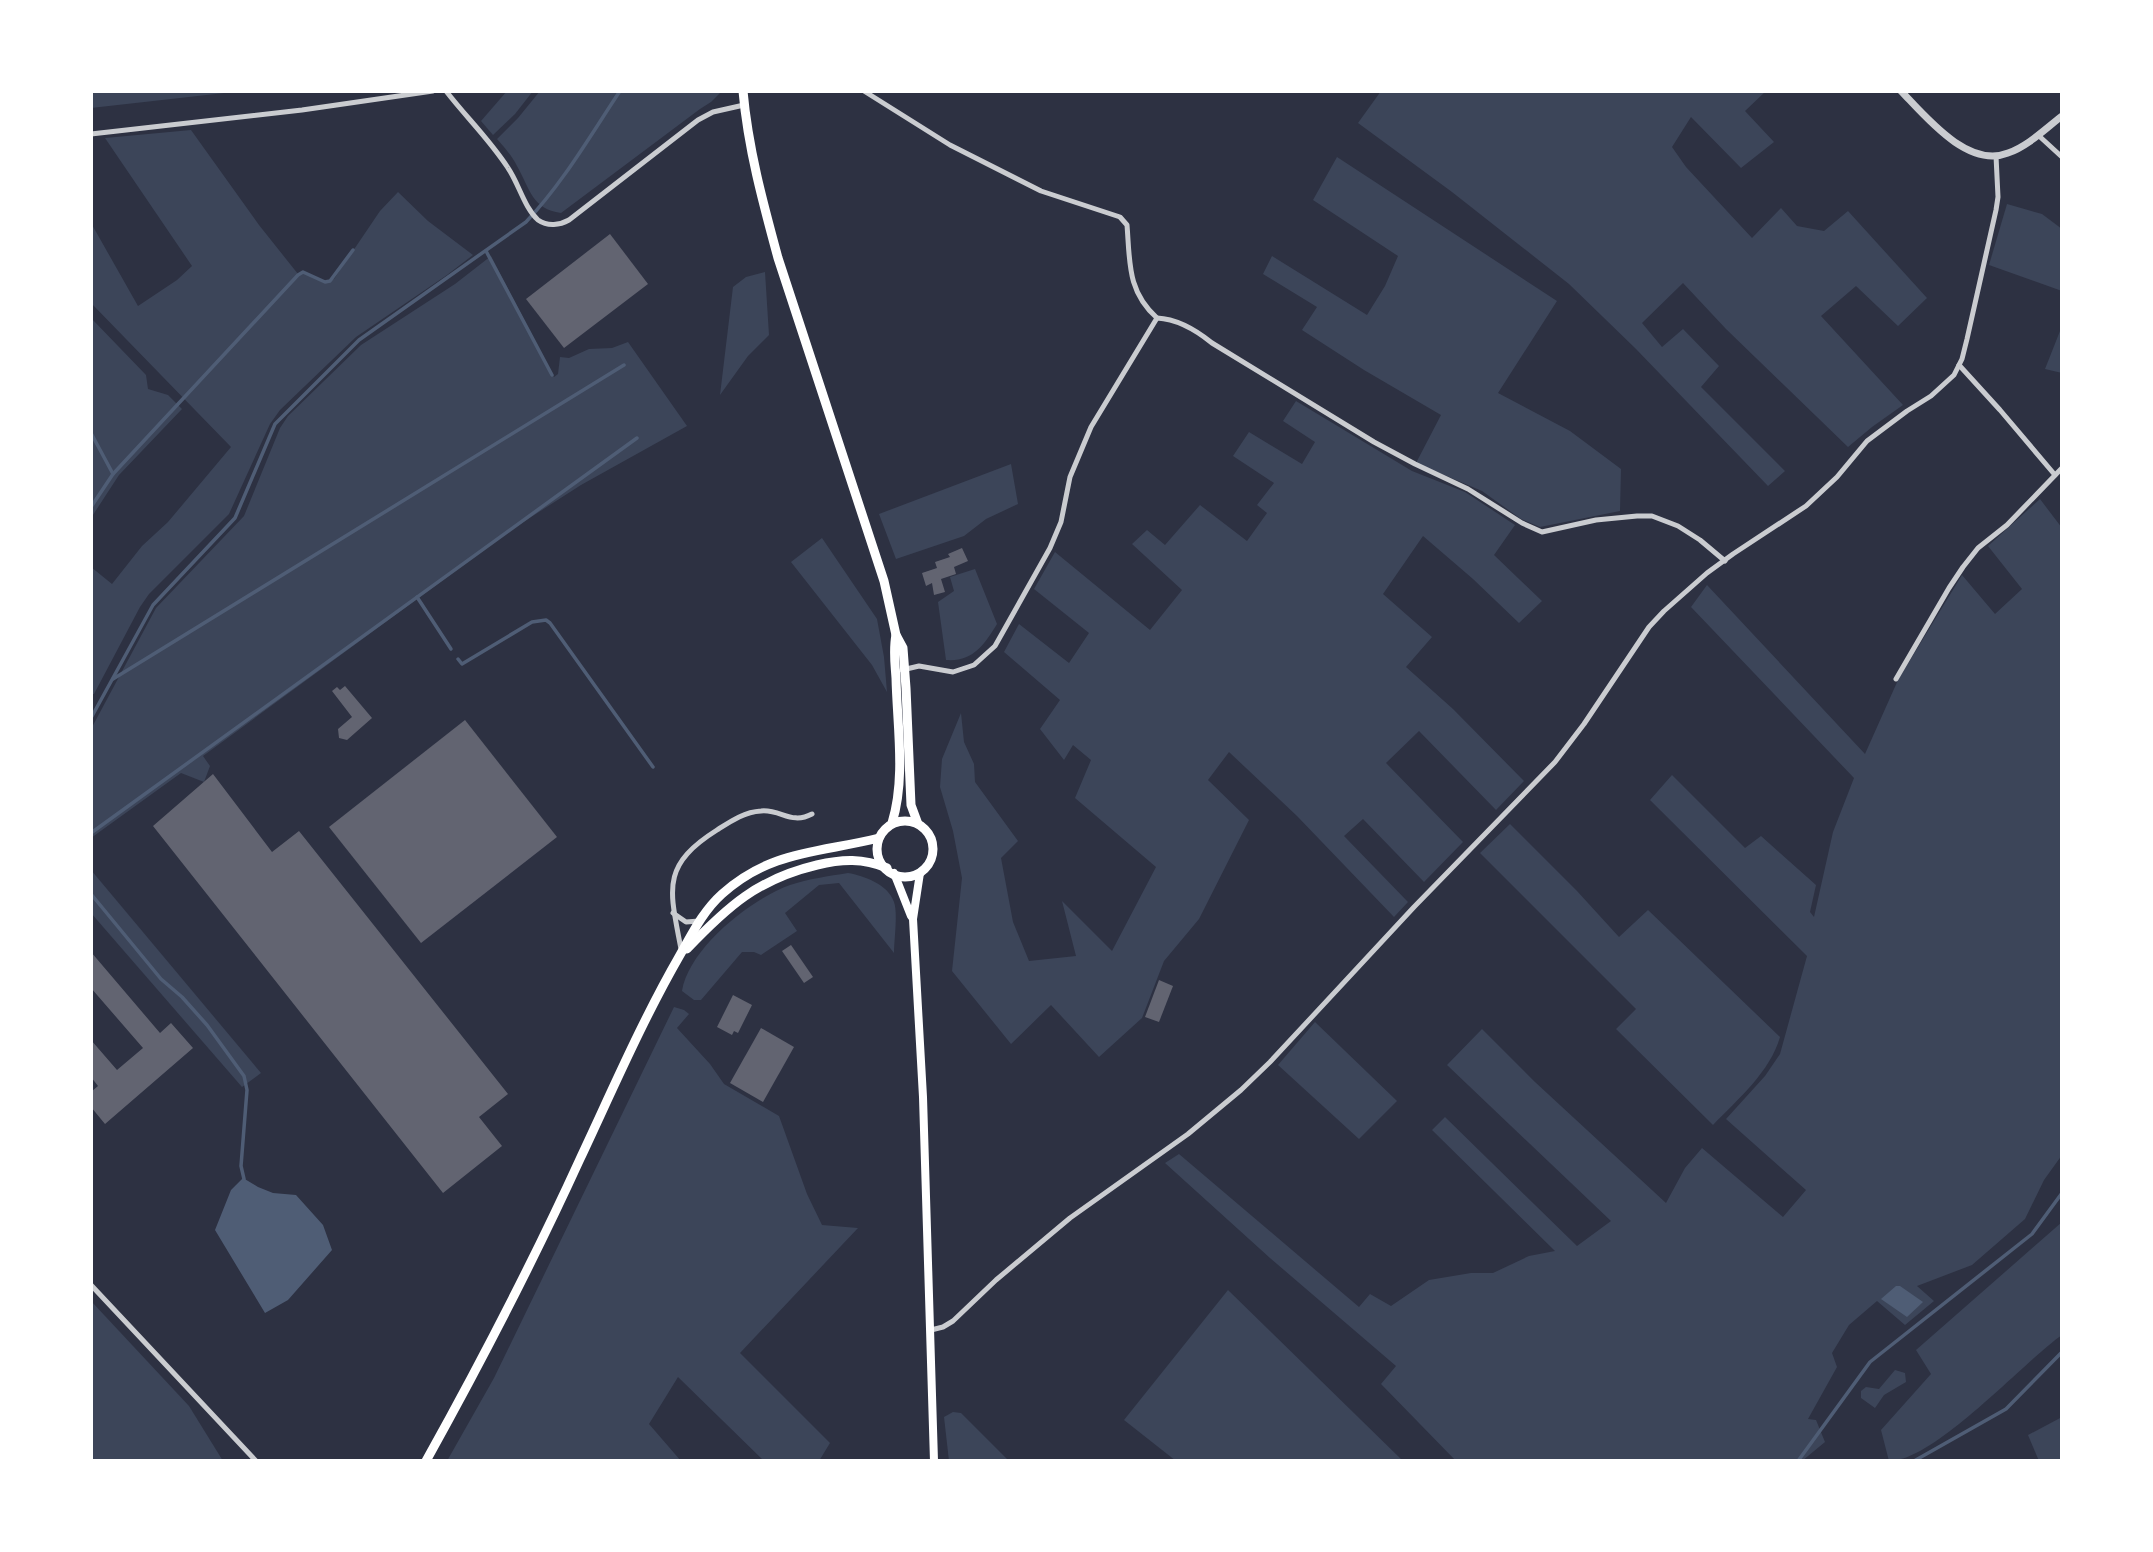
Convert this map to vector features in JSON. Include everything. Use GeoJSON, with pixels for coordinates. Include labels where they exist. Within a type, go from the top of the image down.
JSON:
{"type":"FeatureCollection","features":[{"type":"Feature","properties":{"kind":"main road"},"geometry":{"type":"LineString","coordinates":[[680,954],[732,905],[766,882],[789,872],[829,862],[860,860],[907,876],[920,873],[929,865],[933,850],[929,836],[918,824],[911,804],[900,670],[893,652],[896,635],[884,581],[778,258],[751,154],[743,91]]}},
{"type":"Feature","properties":{"kind":"main road"},"geometry":{"type":"LineString","coordinates":[[900,670],[897,808],[892,823],[878,838],[877,851],[879,858],[890,870],[912,919]]}},
{"type":"Feature","properties":{"kind":"main road"},"geometry":{"type":"LineString","coordinates":[[892,823],[918,824]]}},
{"type":"Feature","properties":{"kind":"main road"},"geometry":{"type":"LineString","coordinates":[[426,1461],[512,1301],[658,993],[700,921],[722,894],[760,868],[800,853],[878,838]]}},
{"type":"Feature","properties":{"kind":"main road"},"geometry":{"type":"LineString","coordinates":[[920,873],[912,919],[923,1097],[934,1461]]}},
{"type":"Feature","properties":{"kind":"street"},"geometry":{"type":"LineString","coordinates":[[91,134],[302,110],[433,91]]}},
{"type":"Feature","properties":{"kind":"street"},"geometry":{"type":"LineString","coordinates":[[446,91],[509,169],[529,208],[539,221],[557,225],[569,220],[698,120],[713,112],[744,105]]}},
{"type":"Feature","properties":{"kind":"street"},"geometry":{"type":"LineString","coordinates":[[864,91],[950,145],[1041,191],[1120,217],[1127,225],[1134,288],[1146,309],[1157,318],[1168,319],[1199,333],[1374,442],[1468,489],[1522,523],[1542,532],[1596,520],[1652,516],[1678,526],[1725,561]]}},
{"type":"Feature","properties":{"kind":"street"},"geometry":{"type":"LineString","coordinates":[[1901,91],[1951,139],[1984,156],[2010,153],[2022,147],[2062,116]]}},
{"type":"Feature","properties":{"kind":"street"},"geometry":{"type":"LineString","coordinates":[[2038,135],[2062,157]]}},
{"type":"Feature","properties":{"kind":"street"},"geometry":{"type":"LineString","coordinates":[[931,1330],[953,1321],[996,1280],[1070,1218],[1184,1136],[1241,1090],[1555,762],[1649,627],[1694,584],[1806,506],[1837,477],[1867,441],[1931,396],[1954,375],[1967,340],[1996,209],[1996,156]]}},
{"type":"Feature","properties":{"kind":"street"},"geometry":{"type":"LineString","coordinates":[[900,670],[919,666],[953,672],[974,665],[995,646],[1050,548],[1060,522],[1070,477],[1091,427],[1157,318]]}},
{"type":"Feature","properties":{"kind":"street"},"geometry":{"type":"LineString","coordinates":[[1959,365],[2055,475]]}},
{"type":"Feature","properties":{"kind":"street"},"geometry":{"type":"LineString","coordinates":[[1896,680],[1963,567],[1978,548],[2007,525],[2062,468]]}},
{"type":"Feature","properties":{"kind":"street"},"geometry":{"type":"LineString","coordinates":[[680,954],[671,887],[678,864],[692,846],[746,813],[765,810],[791,819],[812,814]]}},
{"type":"Feature","properties":{"kind":"street"},"geometry":{"type":"LineString","coordinates":[[673,913],[686,922],[700,921]]}},
{"type":"Feature","properties":{"kind":"street"},"geometry":{"type":"LineString","coordinates":[[91,1285],[256,1461]]}},
{"type":"Feature","properties":{"kind":"shaded area"},"geometry":{"type":"Polygon","coordinates":[[[242,91],[91,108],[91,92],[242,91]]]}},
{"type":"Feature","properties":{"kind":"shaded area"},"geometry":{"type":"Polygon","coordinates":[[[507,91],[533,91],[515,114],[493,135],[481,121],[507,91]]]}},
{"type":"Feature","properties":{"kind":"shaded area"},"geometry":{"type":"Polygon","coordinates":[[[540,91],[722,91],[711,102],[561,213],[544,207],[533,197],[513,159],[497,139],[540,91]]]}},
{"type":"Feature","properties":{"kind":"shaded area"},"geometry":{"type":"Polygon","coordinates":[[[1381,91],[1766,91],[1745,111],[1774,142],[1741,168],[1691,117],[1672,147],[1686,167],[1752,238],[1781,208],[1797,226],[1824,231],[1848,211],[1927,298],[1898,326],[1856,286],[1821,316],[1903,405],[1848,447],[1726,329],[1683,283],[1642,323],[1662,347],[1683,329],[1719,366],[1701,387],[1785,471],[1768,486],[1636,349],[1569,284],[1452,192],[1358,123],[1381,91]]]}},
{"type":"Feature","properties":{"kind":"shaded area"},"geometry":{"type":"Polygon","coordinates":[[[191,130],[298,274],[303,272],[324,281],[334,279],[380,211],[398,192],[428,221],[473,255],[356,337],[280,410],[270,424],[229,514],[149,594],[94,694],[91,694],[91,567],[112,584],[142,546],[168,522],[231,447],[91,303],[91,223],[138,306],[177,280],[192,266],[105,138],[191,130]]]}},
{"type":"Feature","properties":{"kind":"shaded area"},"geometry":{"type":"Polygon","coordinates":[[[1337,157],[1557,301],[1498,393],[1570,431],[1621,469],[1620,511],[1540,527],[1521,519],[1482,491],[1416,463],[1441,415],[1302,330],[1317,307],[1263,274],[1272,256],[1367,315],[1385,286],[1398,256],[1313,200],[1337,157]]]}},
{"type":"Feature","properties":{"kind":"shaded area"},"geometry":{"type":"Polygon","coordinates":[[[2007,204],[2042,214],[2062,229],[2062,291],[1989,265],[2007,204]]]}},
{"type":"Feature","properties":{"kind":"shaded area"},"geometry":{"type":"Polygon","coordinates":[[[491,256],[554,377],[558,374],[560,357],[569,358],[589,349],[612,348],[628,342],[687,426],[581,485],[514,528],[203,756],[210,766],[204,782],[181,773],[91,838],[91,729],[156,608],[244,516],[280,428],[288,416],[361,345],[455,284],[491,256]]]}},
{"type":"Feature","properties":{"kind":"shaded area"},"geometry":{"type":"Polygon","coordinates":[[[765,272],[769,335],[748,356],[720,395],[733,287],[746,277],[765,272]]]}},
{"type":"Feature","properties":{"kind":"shaded area"},"geometry":{"type":"Polygon","coordinates":[[[91,318],[146,375],[148,389],[168,395],[182,409],[119,475],[91,518],[91,318]]]}},
{"type":"Feature","properties":{"kind":"shaded area"},"geometry":{"type":"Polygon","coordinates":[[[2062,326],[2062,373],[2045,369],[2062,326]]]}},
{"type":"Feature","properties":{"kind":"shaded area"},"geometry":{"type":"Polygon","coordinates":[[[1296,401],[1412,471],[1465,492],[1515,525],[1494,555],[1542,601],[1519,623],[1423,536],[1383,594],[1432,637],[1406,667],[1453,709],[1524,781],[1496,810],[1419,731],[1386,763],[1463,842],[1424,882],[1363,819],[1344,836],[1408,902],[1394,917],[1297,816],[1229,752],[1208,780],[1249,820],[1199,919],[1164,961],[1142,1018],[1099,1057],[1051,1005],[1011,1044],[952,971],[962,878],[953,831],[940,787],[942,759],[961,713],[964,742],[974,764],[975,782],[1018,841],[1001,858],[1013,922],[1029,961],[1076,956],[1062,901],[1112,951],[1156,867],[1075,798],[1091,760],[1073,745],[1064,760],[1040,729],[1060,700],[1004,652],[1019,624],[1069,663],[1089,633],[1034,589],[1055,552],[1150,630],[1182,590],[1132,544],[1147,530],[1165,545],[1200,505],[1247,541],[1267,513],[1257,505],[1274,483],[1233,456],[1249,432],[1302,464],[1315,442],[1283,421],[1296,401]]]}},
{"type":"Feature","properties":{"kind":"shaded area"},"geometry":{"type":"Polygon","coordinates":[[[1011,464],[1018,504],[986,519],[964,536],[896,559],[879,514],[1011,464]]]}},
{"type":"Feature","properties":{"kind":"shaded area"},"geometry":{"type":"Polygon","coordinates":[[[2040,499],[2062,528],[2062,1155],[2044,1180],[2025,1219],[1972,1265],[1917,1286],[1934,1301],[1905,1325],[1877,1301],[1849,1325],[1832,1353],[1837,1367],[1808,1419],[1816,1420],[1825,1442],[1802,1461],[1456,1461],[1381,1384],[1396,1366],[1165,1163],[1179,1154],[1359,1307],[1370,1294],[1391,1306],[1429,1280],[1471,1273],[1493,1273],[1529,1256],[1555,1251],[1432,1130],[1445,1117],[1577,1246],[1611,1221],[1447,1065],[1482,1029],[1666,1203],[1685,1168],[1702,1148],[1783,1217],[1806,1190],[1726,1119],[1765,1076],[1780,1054],[1807,956],[1650,800],[1672,775],[1745,848],[1761,836],[1816,885],[1810,912],[1814,917],[1833,832],[1854,778],[1691,607],[1707,585],[1865,754],[1898,680],[1962,575],[1995,614],[2022,589],[1988,546],[2040,499]]]}},
{"type":"Feature","properties":{"kind":"shaded area"},"geometry":{"type":"Polygon","coordinates":[[[822,538],[877,619],[887,692],[872,665],[791,562],[822,538]]]}},
{"type":"Feature","properties":{"kind":"shaded area"},"geometry":{"type":"Polygon","coordinates":[[[975,569],[997,624],[977,651],[964,658],[946,660],[938,602],[954,591],[950,577],[975,569]]]}},
{"type":"Feature","properties":{"kind":"shaded area"},"geometry":{"type":"Polygon","coordinates":[[[1510,824],[1619,937],[1648,910],[1780,1037],[1761,1073],[1713,1125],[1616,1029],[1636,1009],[1480,853],[1510,824]]]}},
{"type":"Feature","properties":{"kind":"shaded area"},"geometry":{"type":"Polygon","coordinates":[[[91,870],[261,1073],[242,1087],[91,913],[91,870]]]}},
{"type":"Feature","properties":{"kind":"shaded area"},"geometry":{"type":"Polygon","coordinates":[[[848,873],[875,882],[891,896],[896,913],[894,953],[839,883],[819,885],[785,913],[797,931],[761,955],[742,952],[701,1000],[694,1000],[682,991],[696,958],[724,927],[741,913],[790,885],[848,873]]]}},
{"type":"Feature","properties":{"kind":"shaded area"},"geometry":{"type":"Polygon","coordinates":[[[674,1007],[689,1014],[677,1028],[710,1064],[724,1084],[779,1116],[807,1194],[822,1225],[858,1228],[740,1353],[830,1443],[819,1461],[764,1461],[678,1377],[649,1424],[681,1461],[447,1461],[494,1378],[674,1007]]]}},
{"type":"Feature","properties":{"kind":"shaded area"},"geometry":{"type":"Polygon","coordinates":[[[1315,1022],[1397,1101],[1359,1139],[1278,1065],[1315,1022]]]}},
{"type":"Feature","properties":{"kind":"shaded area"},"geometry":{"type":"Polygon","coordinates":[[[243,1178],[273,1193],[296,1195],[323,1225],[332,1250],[288,1300],[265,1313],[215,1230],[231,1190],[243,1178]]]}},
{"type":"Feature","properties":{"kind":"shaded area"},"geometry":{"type":"Polygon","coordinates":[[[2062,1222],[2062,1335],[1953,1429],[1908,1457],[1889,1461],[1881,1430],[1931,1374],[1916,1350],[2062,1222]]]}},
{"type":"Feature","properties":{"kind":"shaded area"},"geometry":{"type":"Polygon","coordinates":[[[1896,1286],[1923,1302],[1907,1317],[1881,1299],[1896,1286]]]}},
{"type":"Feature","properties":{"kind":"shaded area"},"geometry":{"type":"Polygon","coordinates":[[[1228,1290],[1403,1461],[1176,1461],[1124,1420],[1228,1290]]]}},
{"type":"Feature","properties":{"kind":"shaded area"},"geometry":{"type":"Polygon","coordinates":[[[91,1301],[189,1406],[223,1461],[91,1461],[91,1301]]]}},
{"type":"Feature","properties":{"kind":"shaded area"},"geometry":{"type":"Polygon","coordinates":[[[1895,1370],[1905,1373],[1906,1382],[1884,1395],[1875,1408],[1861,1398],[1861,1391],[1866,1387],[1879,1389],[1895,1370]]]}},
{"type":"Feature","properties":{"kind":"shaded area"},"geometry":{"type":"Polygon","coordinates":[[[953,1412],[961,1413],[1009,1461],[949,1461],[944,1417],[953,1412]]]}},
{"type":"Feature","properties":{"kind":"shaded area"},"geometry":{"type":"Polygon","coordinates":[[[2062,1417],[2062,1461],[2039,1461],[2028,1435],[2062,1417]]]}},
{"type":"Feature","properties":{"kind":"building"},"geometry":{"type":"Polygon","coordinates":[[[610,234],[648,284],[564,348],[526,299],[610,234]]]}},
{"type":"Feature","properties":{"kind":"building"},"geometry":{"type":"Polygon","coordinates":[[[962,548],[968,561],[954,567],[956,574],[941,579],[945,592],[934,595],[932,583],[926,586],[922,573],[937,568],[935,562],[950,557],[948,554],[962,548]]]}},
{"type":"Feature","properties":{"kind":"building"},"geometry":{"type":"Polygon","coordinates":[[[345,686],[372,718],[347,740],[339,738],[338,729],[352,717],[332,691],[345,686]]]}},
{"type":"Feature","properties":{"kind":"building"},"geometry":{"type":"Polygon","coordinates":[[[465,720],[557,837],[421,943],[329,827],[465,720]]]}},
{"type":"Feature","properties":{"kind":"building"},"geometry":{"type":"Polygon","coordinates":[[[213,774],[272,852],[299,831],[508,1094],[479,1117],[502,1146],[443,1193],[153,826],[213,774]]]}},
{"type":"Feature","properties":{"kind":"building"},"geometry":{"type":"Polygon","coordinates":[[[791,945],[813,977],[804,983],[782,951],[791,945]]]}},
{"type":"Feature","properties":{"kind":"building"},"geometry":{"type":"Polygon","coordinates":[[[91,952],[160,1033],[171,1023],[193,1048],[105,1124],[91,1107],[91,1092],[98,1086],[91,1077],[91,1040],[117,1070],[143,1048],[91,988],[91,952]]]}},
{"type":"Feature","properties":{"kind":"building"},"geometry":{"type":"Polygon","coordinates":[[[1159,980],[1173,986],[1159,1022],[1145,1017],[1159,980]]]}},
{"type":"Feature","properties":{"kind":"building"},"geometry":{"type":"Polygon","coordinates":[[[733,995],[752,1005],[738,1033],[734,1031],[732,1035],[717,1027],[733,995]]]}},
{"type":"Feature","properties":{"kind":"building"},"geometry":{"type":"Polygon","coordinates":[[[761,1028],[794,1047],[763,1102],[730,1083],[761,1028]]]}},
{"type":"Feature","properties":{"kind":"waterway"},"geometry":{"type":"LineString","coordinates":[[91,718],[153,605],[235,518],[275,424],[359,340],[526,222],[564,175],[620,91]]}},
{"type":"Feature","properties":{"kind":"waterway"},"geometry":{"type":"LineString","coordinates":[[113,474],[298,275],[303,272],[325,282],[330,281],[353,250]]}},
{"type":"Feature","properties":{"kind":"waterway"},"geometry":{"type":"LineString","coordinates":[[486,251],[552,375]]}},
{"type":"Feature","properties":{"kind":"waterway"},"geometry":{"type":"LineString","coordinates":[[113,679],[624,365]]}},
{"type":"Feature","properties":{"kind":"waterway"},"geometry":{"type":"LineString","coordinates":[[91,433],[113,474],[91,507]]}},
{"type":"Feature","properties":{"kind":"waterway"},"geometry":{"type":"LineString","coordinates":[[91,833],[637,438]]}},
{"type":"Feature","properties":{"kind":"waterway"},"geometry":{"type":"LineString","coordinates":[[417,597],[451,649]]}},
{"type":"Feature","properties":{"kind":"waterway"},"geometry":{"type":"LineString","coordinates":[[458,659],[462,664],[532,622],[546,620],[653,767]]}},
{"type":"Feature","properties":{"kind":"waterway"},"geometry":{"type":"LineString","coordinates":[[91,894],[161,979],[182,997],[207,1025],[244,1076],[247,1090],[241,1166],[244,1179]]}},
{"type":"Feature","properties":{"kind":"waterway"},"geometry":{"type":"LineString","coordinates":[[1798,1461],[1870,1362],[2032,1234],[2062,1193]]}},
{"type":"Feature","properties":{"kind":"waterway"},"geometry":{"type":"LineString","coordinates":[[1914,1461],[2006,1409],[2062,1352]]}}]}
